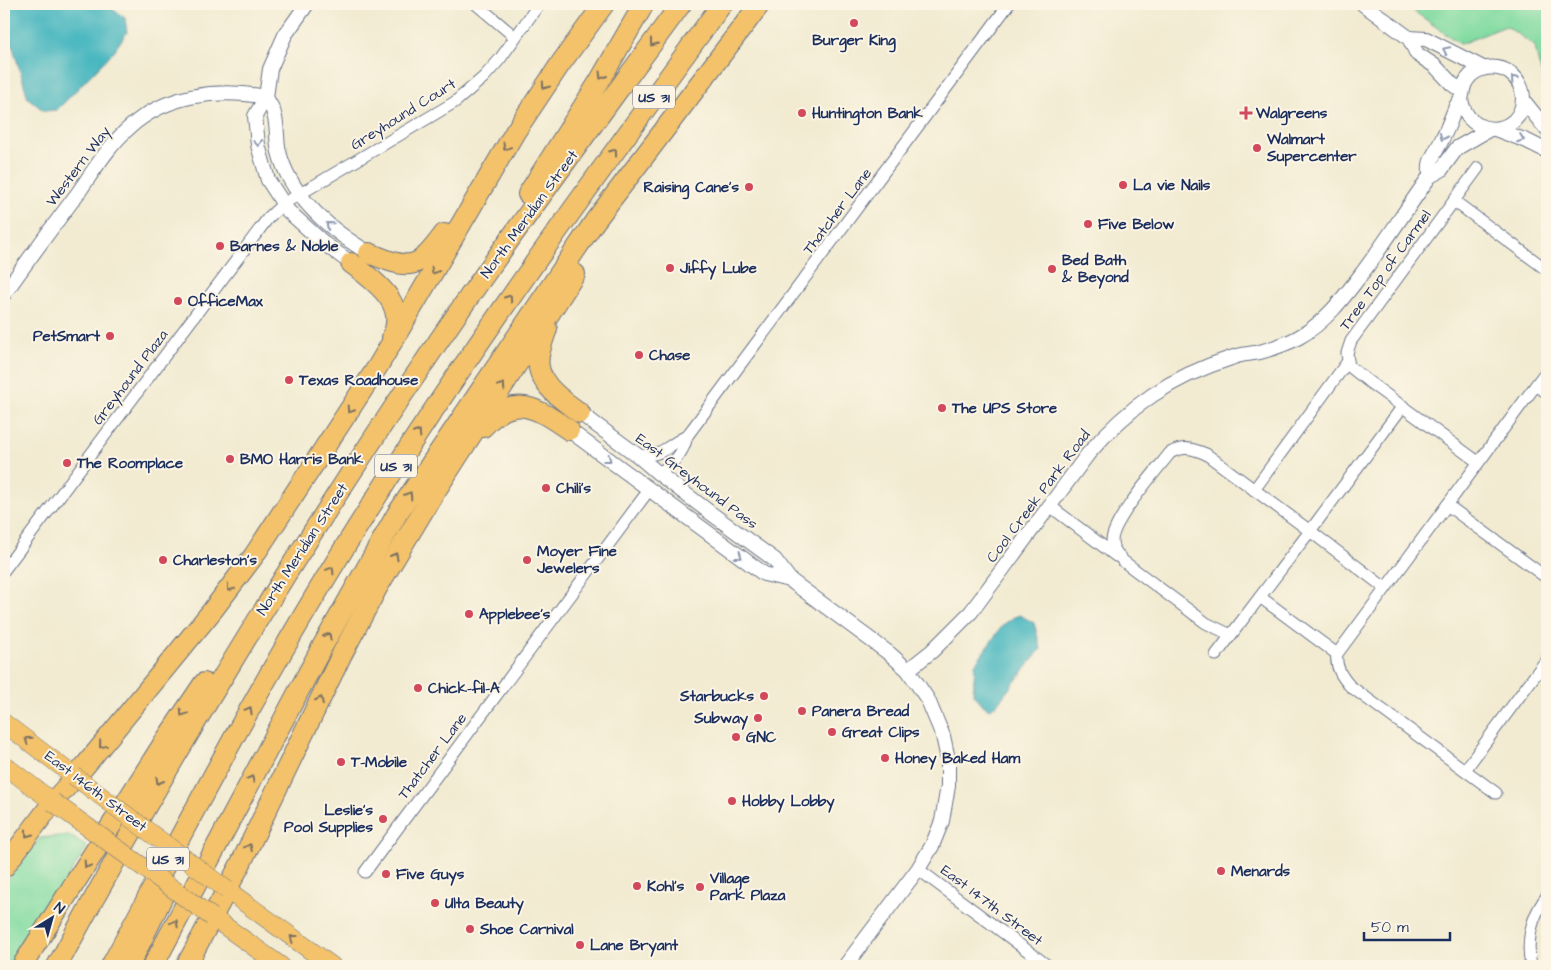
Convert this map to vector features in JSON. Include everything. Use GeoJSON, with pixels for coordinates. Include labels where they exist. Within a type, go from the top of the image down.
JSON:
{"type":"FeatureCollection","features":[{"type":"Feature","properties":{"kind":"highway"},"geometry":{"type":"LineString","coordinates":[[4,867],[53,802],[212,611],[253,557],[378,366],[494,168],[538,97],[604,4]]}},
{"type":"Feature","properties":{"kind":"highway"},"geometry":{"type":"LineString","coordinates":[[417,373],[600,80],[644,4]]}},
{"type":"Feature","properties":{"kind":"highway","name":"North Meridian Street"},"geometry":{"type":"LineString","coordinates":[[56,966],[171,762],[250,630],[332,502],[417,373],[524,219],[681,4]]}},
{"type":"Feature","properties":{"kind":"highway","name":"US 31"},"geometry":{"type":"LineString","coordinates":[[111,966],[226,753],[341,553],[442,396],[536,259],[722,4]]}},
{"type":"Feature","properties":{"kind":"highway"},"geometry":{"type":"LineString","coordinates":[[153,966],[322,647],[397,514],[595,221],[760,4]]}},
{"type":"Feature","properties":{"kind":"highway"},"geometry":{"type":"LineString","coordinates":[[186,966],[241,864],[342,654],[377,588],[429,501],[552,309],[697,89]]}},
{"type":"Feature","properties":{"kind":"highway"},"geometry":{"type":"LineString","coordinates":[[369,253],[400,265],[416,263],[423,259],[494,168]]}},
{"type":"Feature","properties":{"kind":"highway"},"geometry":{"type":"LineString","coordinates":[[351,263],[374,281],[392,301],[396,319],[394,333],[378,366]]}},
{"type":"Feature","properties":{"kind":"highway"},"geometry":{"type":"LineString","coordinates":[[552,309],[539,356],[540,370],[550,388],[580,414]]}},
{"type":"Feature","properties":{"kind":"highway"},"geometry":{"type":"LineString","coordinates":[[429,501],[489,420],[502,411],[516,406],[530,408],[546,414],[568,430]]}},
{"type":"Feature","properties":{"kind":"highway"},"geometry":{"type":"LineString","coordinates":[[22,966],[181,715],[332,502]]}},
{"type":"Feature","properties":{"kind":"highway"},"geometry":{"type":"LineString","coordinates":[[129,966],[157,909],[226,753]]}},
{"type":"Feature","properties":{"kind":"main road","name":"East 146th Street"},"geometry":{"type":"LineString","coordinates":[[4,723],[332,966]]}},
{"type":"Feature","properties":{"kind":"main road"},"geometry":{"type":"LineString","coordinates":[[4,765],[282,966]]}},
{"type":"Feature","properties":{"kind":"street"},"geometry":{"type":"LineString","coordinates":[[306,4],[295,19],[270,69],[266,97],[255,116],[258,145],[268,180],[288,211],[312,233],[351,263]]}},
{"type":"Feature","properties":{"kind":"street"},"geometry":{"type":"LineString","coordinates":[[476,4],[515,37]]}},
{"type":"Feature","properties":{"kind":"street","name":"Greyhound Court"},"geometry":{"type":"LineString","coordinates":[[283,204],[455,102],[484,77],[539,4]]}},
{"type":"Feature","properties":{"kind":"street","name":"Thatcher Lane"},"geometry":{"type":"LineString","coordinates":[[658,473],[672,464],[685,446],[687,436],[1010,4]]}},
{"type":"Feature","properties":{"kind":"street"},"geometry":{"type":"LineString","coordinates":[[1363,4],[1409,38],[1417,54],[1435,66],[1461,95]]}},
{"type":"Feature","properties":{"kind":"street"},"geometry":{"type":"LineString","coordinates":[[1409,38],[1426,39],[1483,68],[1497,68],[1511,74],[1520,86],[1523,100],[1547,130]]}},
{"type":"Feature","properties":{"kind":"street"},"geometry":{"type":"LineString","coordinates":[[1483,68],[1470,77],[1461,95],[1462,106],[1470,120],[1483,128],[1493,129],[1527,141],[1547,151]]}},
{"type":"Feature","properties":{"kind":"street","name":"Western Way"},"geometry":{"type":"LineString","coordinates":[[4,294],[104,156],[129,128],[146,114],[161,106],[202,94],[232,93],[266,97]]}},
{"type":"Feature","properties":{"kind":"street","name":"Cool Creek Park Road"},"geometry":{"type":"LineString","coordinates":[[1430,176],[1430,162],[1461,95]]}},
{"type":"Feature","properties":{"kind":"street"},"geometry":{"type":"LineString","coordinates":[[266,97],[274,114],[276,137],[285,169],[300,194],[310,208],[331,227],[369,253]]}},
{"type":"Feature","properties":{"kind":"street"},"geometry":{"type":"LineString","coordinates":[[1493,129],[1514,120],[1523,100]]}},
{"type":"Feature","properties":{"kind":"street","name":"Cool Creek Park Road"},"geometry":{"type":"LineString","coordinates":[[908,670],[932,651],[971,612],[1106,432],[1147,398],[1169,384],[1234,356],[1260,352],[1278,346],[1300,336],[1320,322],[1344,296],[1387,239],[1430,176],[1441,170],[1457,148],[1493,129]]}},
{"type":"Feature","properties":{"kind":"street","name":"Tree Top of Carmel"},"geometry":{"type":"LineString","coordinates":[[1254,490],[1348,360],[1347,354],[1351,341],[1478,168]]}},
{"type":"Feature","properties":{"kind":"street"},"geometry":{"type":"LineString","coordinates":[[1454,201],[1547,270]]}},
{"type":"Feature","properties":{"kind":"street","name":"Greyhound Plaza"},"geometry":{"type":"LineString","coordinates":[[4,570],[268,218],[283,204]]}},
{"type":"Feature","properties":{"kind":"street"},"geometry":{"type":"LineString","coordinates":[[1348,360],[1349,366],[1478,462]]}},
{"type":"Feature","properties":{"kind":"street"},"geometry":{"type":"LineString","coordinates":[[1496,793],[1350,686],[1341,676],[1336,659],[1337,654],[1385,588],[1547,370]]}},
{"type":"Feature","properties":{"kind":"street"},"geometry":{"type":"LineString","coordinates":[[1536,385],[1547,393]]}},
{"type":"Feature","properties":{"kind":"street"},"geometry":{"type":"LineString","coordinates":[[1216,656],[1403,406]]}},
{"type":"Feature","properties":{"kind":"street","name":"East Greyhound Pass"},"geometry":{"type":"LineString","coordinates":[[580,414],[775,560],[790,580],[890,654],[908,670],[923,690],[934,711],[943,736],[948,759],[948,786],[945,810],[932,846],[918,868],[845,966]]}},
{"type":"Feature","properties":{"kind":"street","name":"East Greyhound Pass"},"geometry":{"type":"LineString","coordinates":[[568,430],[764,574],[790,580]]}},
{"type":"Feature","properties":{"kind":"street","name":"Thatcher Lane"},"geometry":{"type":"LineString","coordinates":[[637,455],[647,456],[662,452],[687,436]]}},
{"type":"Feature","properties":{"kind":"street"},"geometry":{"type":"LineString","coordinates":[[1123,561],[1114,552],[1112,542],[1114,531],[1126,511],[1170,453],[1179,448],[1192,448],[1206,454],[1385,588]]}},
{"type":"Feature","properties":{"kind":"street","name":"Thatcher Lane"},"geometry":{"type":"LineString","coordinates":[[366,872],[649,490]]}},
{"type":"Feature","properties":{"kind":"street"},"geometry":{"type":"LineString","coordinates":[[1447,505],[1547,578]]}},
{"type":"Feature","properties":{"kind":"street"},"geometry":{"type":"LineString","coordinates":[[1050,506],[1206,623],[1231,635]]}},
{"type":"Feature","properties":{"kind":"street"},"geometry":{"type":"LineString","coordinates":[[1260,597],[1337,654]]}},
{"type":"Feature","properties":{"kind":"street"},"geometry":{"type":"LineString","coordinates":[[1465,770],[1547,659]]}},
{"type":"Feature","properties":{"kind":"street","name":"East 147th Street"},"geometry":{"type":"LineString","coordinates":[[918,868],[1048,966]]}},
{"type":"Feature","properties":{"kind":"street"},"geometry":{"type":"LineString","coordinates":[[1530,966],[1528,941],[1531,926],[1540,905],[1547,896]]}},
{"type":"Feature","properties":{"kind":"green space"},"geometry":{"type":"Polygon","coordinates":[[[1404,4],[1547,4],[1547,94],[1534,45],[1506,26],[1460,44],[1404,4]]]}},
{"type":"Feature","properties":{"kind":"green space"},"geometry":{"type":"Polygon","coordinates":[[[69,835],[87,847],[12,966],[4,966],[4,885],[40,838],[69,835]]]}},
{"type":"Feature","properties":{"kind":"water"},"geometry":{"type":"Polygon","coordinates":[[[4,4],[105,4],[125,18],[127,32],[114,51],[57,110],[44,111],[28,98],[4,17],[4,4]]]}},
{"type":"Feature","properties":{"kind":"water"},"geometry":{"type":"Polygon","coordinates":[[[1020,615],[1034,623],[1041,649],[997,704],[990,709],[984,706],[973,693],[975,664],[1003,625],[1020,615]]]}},
{"type":"Feature","properties":{"kind":"place","name":"Burger King"},"geometry":{"type":"Point","coordinates":[854,23]}},
{"type":"Feature","properties":{"kind":"place","name":"Huntington Bank"},"geometry":{"type":"Point","coordinates":[802,113]}},
{"type":"Feature","properties":{"kind":"place","name":"Walgreens"},"geometry":{"type":"Point","coordinates":[1246,113]}},
{"type":"Feature","properties":{"kind":"place","name":"Walmart Supercenter"},"geometry":{"type":"Point","coordinates":[1257,148]}},
{"type":"Feature","properties":{"kind":"place","name":"La vie Nails"},"geometry":{"type":"Point","coordinates":[1123,185]}},
{"type":"Feature","properties":{"kind":"place","name":"Raising Cane's"},"geometry":{"type":"Point","coordinates":[749,187]}},
{"type":"Feature","properties":{"kind":"place","name":"Five Below"},"geometry":{"type":"Point","coordinates":[1088,224]}},
{"type":"Feature","properties":{"kind":"place","name":"Barnes & Noble"},"geometry":{"type":"Point","coordinates":[220,246]}},
{"type":"Feature","properties":{"kind":"place","name":"Jiffy Lube"},"geometry":{"type":"Point","coordinates":[670,268]}},
{"type":"Feature","properties":{"kind":"place","name":"Bed Bath & Beyond"},"geometry":{"type":"Point","coordinates":[1052,269]}},
{"type":"Feature","properties":{"kind":"place","name":"OfficeMax"},"geometry":{"type":"Point","coordinates":[178,301]}},
{"type":"Feature","properties":{"kind":"place","name":"PetSmart"},"geometry":{"type":"Point","coordinates":[110,336]}},
{"type":"Feature","properties":{"kind":"place","name":"Chase"},"geometry":{"type":"Point","coordinates":[639,355]}},
{"type":"Feature","properties":{"kind":"place","name":"Texas Roadhouse"},"geometry":{"type":"Point","coordinates":[289,380]}},
{"type":"Feature","properties":{"kind":"place","name":"The UPS Store"},"geometry":{"type":"Point","coordinates":[942,408]}},
{"type":"Feature","properties":{"kind":"place","name":"BMO Harris Bank"},"geometry":{"type":"Point","coordinates":[230,459]}},
{"type":"Feature","properties":{"kind":"place","name":"The Roomplace"},"geometry":{"type":"Point","coordinates":[67,463]}},
{"type":"Feature","properties":{"kind":"place","name":"Chili's"},"geometry":{"type":"Point","coordinates":[546,488]}},
{"type":"Feature","properties":{"kind":"place","name":"Charleston's"},"geometry":{"type":"Point","coordinates":[163,560]}},
{"type":"Feature","properties":{"kind":"place","name":"Moyer Fine Jewelers"},"geometry":{"type":"Point","coordinates":[527,560]}},
{"type":"Feature","properties":{"kind":"place","name":"Applebee's"},"geometry":{"type":"Point","coordinates":[469,614]}},
{"type":"Feature","properties":{"kind":"place","name":"Chick-fil-A"},"geometry":{"type":"Point","coordinates":[418,688]}},
{"type":"Feature","properties":{"kind":"place","name":"Starbucks"},"geometry":{"type":"Point","coordinates":[764,696]}},
{"type":"Feature","properties":{"kind":"place","name":"Panera Bread"},"geometry":{"type":"Point","coordinates":[802,711]}},
{"type":"Feature","properties":{"kind":"place","name":"Subway"},"geometry":{"type":"Point","coordinates":[758,718]}},
{"type":"Feature","properties":{"kind":"place","name":"Great Clips"},"geometry":{"type":"Point","coordinates":[832,732]}},
{"type":"Feature","properties":{"kind":"place","name":"GNC"},"geometry":{"type":"Point","coordinates":[736,737]}},
{"type":"Feature","properties":{"kind":"place","name":"Honey Baked Ham"},"geometry":{"type":"Point","coordinates":[885,758]}},
{"type":"Feature","properties":{"kind":"place","name":"T-Mobile"},"geometry":{"type":"Point","coordinates":[341,762]}},
{"type":"Feature","properties":{"kind":"place","name":"Hobby Lobby"},"geometry":{"type":"Point","coordinates":[732,801]}},
{"type":"Feature","properties":{"kind":"place","name":"Leslie's Pool Supplies"},"geometry":{"type":"Point","coordinates":[383,819]}},
{"type":"Feature","properties":{"kind":"place","name":"Menards"},"geometry":{"type":"Point","coordinates":[1221,871]}},
{"type":"Feature","properties":{"kind":"place","name":"Five Guys"},"geometry":{"type":"Point","coordinates":[386,874]}},
{"type":"Feature","properties":{"kind":"place","name":"Kohl's"},"geometry":{"type":"Point","coordinates":[637,886]}},
{"type":"Feature","properties":{"kind":"place","name":"Village Park Plaza"},"geometry":{"type":"Point","coordinates":[700,887]}},
{"type":"Feature","properties":{"kind":"place","name":"Ulta Beauty"},"geometry":{"type":"Point","coordinates":[435,903]}},
{"type":"Feature","properties":{"kind":"place","name":"Shoe Carnival"},"geometry":{"type":"Point","coordinates":[470,929]}},
{"type":"Feature","properties":{"kind":"place","name":"Lane Bryant"},"geometry":{"type":"Point","coordinates":[580,945]}}]}
